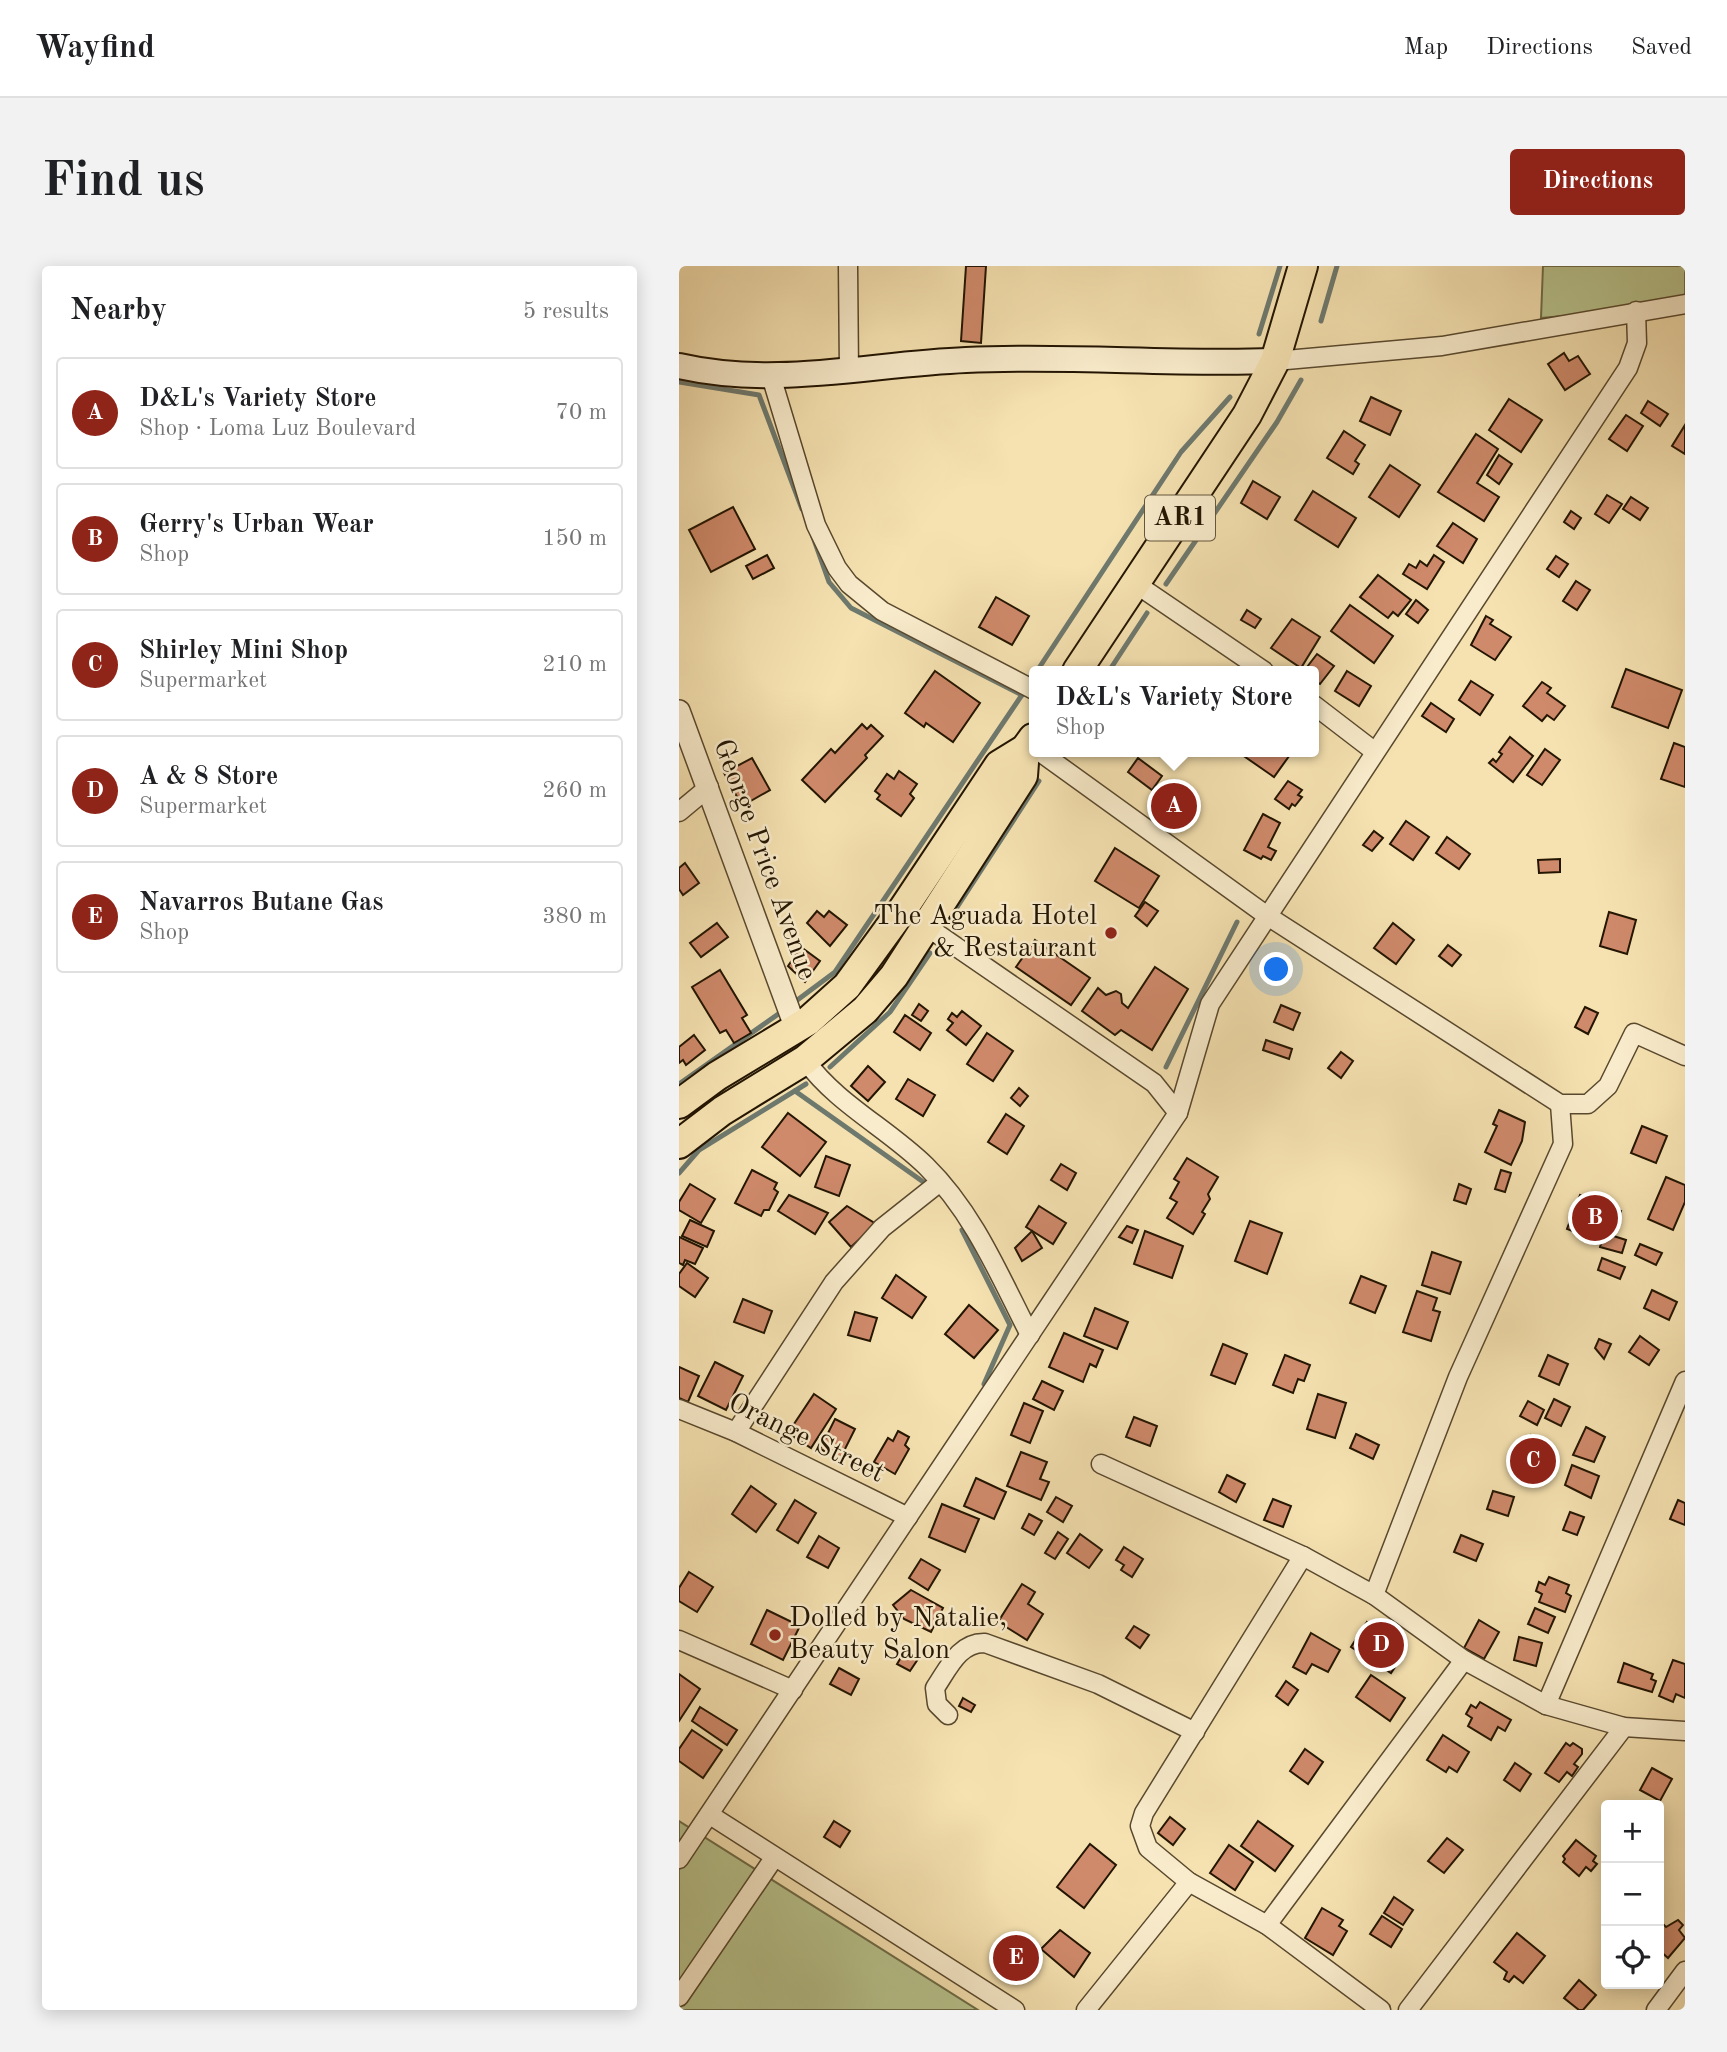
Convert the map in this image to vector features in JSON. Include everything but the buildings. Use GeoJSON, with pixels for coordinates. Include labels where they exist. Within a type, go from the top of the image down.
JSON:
{"type":"FeatureCollection","features":[{"type":"Feature","properties":{"kind":"highway","name":"AR1"},"geometry":{"type":"LineString","coordinates":[[1080,666],[1240,427],[1275,361],[1303,266]]}},
{"type":"Feature","properties":{"kind":"highway"},"geometry":{"type":"LineString","coordinates":[[679,1104],[717,1076],[796,1030],[827,1007],[847,986],[904,909],[999,765],[1029,748]]}},
{"type":"Feature","properties":{"kind":"highway"},"geometry":{"type":"LineString","coordinates":[[679,1144],[722,1111],[805,1060],[865,1010],[894,976],[1023,776],[1029,756]]}},
{"type":"Feature","properties":{"kind":"main road"},"geometry":{"type":"LineString","coordinates":[[679,366],[719,373],[771,376],[849,372],[919,363],[1042,357],[1275,361]]}},
{"type":"Feature","properties":{"kind":"street"},"geometry":{"type":"LineString","coordinates":[[848,266],[849,372]]}},
{"type":"Feature","properties":{"kind":"street"},"geometry":{"type":"LineString","coordinates":[[1275,361],[1442,346],[1685,304]]}},
{"type":"Feature","properties":{"kind":"street"},"geometry":{"type":"LineString","coordinates":[[679,1859],[1178,1113],[1210,1004],[1628,368],[1637,343],[1636,311]]}},
{"type":"Feature","properties":{"kind":"street"},"geometry":{"type":"LineString","coordinates":[[771,376],[816,524],[837,568],[849,584],[882,611],[1029,688]]}},
{"type":"Feature","properties":{"kind":"street"},"geometry":{"type":"LineString","coordinates":[[1136,584],[1257,666]]}},
{"type":"Feature","properties":{"kind":"street"},"geometry":{"type":"LineString","coordinates":[[1319,709],[1374,751]]}},
{"type":"Feature","properties":{"kind":"street","name":"George Price Avenue"},"geometry":{"type":"LineString","coordinates":[[679,711],[709,786],[796,1030]]}},
{"type":"Feature","properties":{"kind":"street"},"geometry":{"type":"LineString","coordinates":[[1047,757],[1266,915],[1560,1104],[1588,1104],[1608,1086],[1634,1033],[1685,1056]]}},
{"type":"Feature","properties":{"kind":"street"},"geometry":{"type":"LineString","coordinates":[[679,812],[709,786]]}},
{"type":"Feature","properties":{"kind":"street"},"geometry":{"type":"LineString","coordinates":[[926,926],[1154,1083],[1178,1113]]}},
{"type":"Feature","properties":{"kind":"street"},"geometry":{"type":"LineString","coordinates":[[805,1060],[835,1093],[926,1166],[940,1182],[975,1228],[1030,1335]]}},
{"type":"Feature","properties":{"kind":"street"},"geometry":{"type":"LineString","coordinates":[[1374,1595],[1458,1377],[1563,1144],[1560,1104]]}},
{"type":"Feature","properties":{"kind":"street"},"geometry":{"type":"LineString","coordinates":[[736,1432],[834,1282],[882,1228],[940,1182]]}},
{"type":"Feature","properties":{"kind":"street"},"geometry":{"type":"LineString","coordinates":[[1546,1705],[1685,1381]]}},
{"type":"Feature","properties":{"kind":"street","name":"Orange Street"},"geometry":{"type":"LineString","coordinates":[[679,1409],[736,1432],[908,1517]]}},
{"type":"Feature","properties":{"kind":"street"},"geometry":{"type":"LineString","coordinates":[[1101,1464],[1303,1556],[1374,1595],[1464,1660],[1546,1705],[1624,1727],[1685,1731]]}},
{"type":"Feature","properties":{"kind":"street"},"geometry":{"type":"LineString","coordinates":[[1303,1556],[1144,1813],[1140,1826],[1148,1848],[1189,1882],[1267,1925],[1381,2010]]}},
{"type":"Feature","properties":{"kind":"street"},"geometry":{"type":"LineString","coordinates":[[679,1640],[793,1690]]}},
{"type":"Feature","properties":{"kind":"street"},"geometry":{"type":"LineString","coordinates":[[948,1715],[937,1704],[935,1688],[958,1654],[968,1646],[985,1643],[1098,1684],[1195,1732]]}},
{"type":"Feature","properties":{"kind":"street"},"geometry":{"type":"LineString","coordinates":[[1267,1925],[1464,1660]]}},
{"type":"Feature","properties":{"kind":"street"},"geometry":{"type":"LineString","coordinates":[[1409,2010],[1624,1727]]}},
{"type":"Feature","properties":{"kind":"street"},"geometry":{"type":"LineString","coordinates":[[710,1815],[1015,2010]]}},
{"type":"Feature","properties":{"kind":"street"},"geometry":{"type":"LineString","coordinates":[[679,1997],[774,1858]]}},
{"type":"Feature","properties":{"kind":"street"},"geometry":{"type":"LineString","coordinates":[[1086,2010],[1189,1882]]}},
{"type":"Feature","properties":{"kind":"street"},"geometry":{"type":"LineString","coordinates":[[1655,2010],[1685,1971]]}},
{"type":"Feature","properties":{"kind":"green space"},"geometry":{"type":"Polygon","coordinates":[[[1543,266],[1685,266],[1685,305],[1541,318],[1543,266]]]}},
{"type":"Feature","properties":{"kind":"green space"},"geometry":{"type":"Polygon","coordinates":[[[679,1821],[978,2010],[679,2010],[679,1821]]]}},
{"type":"Feature","properties":{"kind":"waterway"},"geometry":{"type":"LineString","coordinates":[[1259,334],[1280,266]]}},
{"type":"Feature","properties":{"kind":"waterway"},"geometry":{"type":"LineString","coordinates":[[1321,321],[1337,266]]}},
{"type":"Feature","properties":{"kind":"waterway"},"geometry":{"type":"LineString","coordinates":[[1166,584],[1277,422],[1301,380]]}},
{"type":"Feature","properties":{"kind":"waterway"},"geometry":{"type":"LineString","coordinates":[[679,382],[759,395],[802,509]]}},
{"type":"Feature","properties":{"kind":"waterway"},"geometry":{"type":"LineString","coordinates":[[1040,666],[1181,452],[1230,397]]}},
{"type":"Feature","properties":{"kind":"waterway"},"geometry":{"type":"LineString","coordinates":[[813,537],[829,582],[851,608],[1022,695]]}},
{"type":"Feature","properties":{"kind":"waterway"},"geometry":{"type":"LineString","coordinates":[[1112,666],[1147,613]]}},
{"type":"Feature","properties":{"kind":"waterway"},"geometry":{"type":"LineString","coordinates":[[792,1004],[835,972],[1029,684]]}},
{"type":"Feature","properties":{"kind":"waterway"},"geometry":{"type":"LineString","coordinates":[[950,918],[1039,781]]}},
{"type":"Feature","properties":{"kind":"waterway"},"geometry":{"type":"LineString","coordinates":[[1166,1067],[1237,922]]}},
{"type":"Feature","properties":{"kind":"waterway"},"geometry":{"type":"LineString","coordinates":[[830,1067],[890,1012],[930,953]]}},
{"type":"Feature","properties":{"kind":"waterway"},"geometry":{"type":"LineString","coordinates":[[679,1084],[784,1010]]}},
{"type":"Feature","properties":{"kind":"waterway"},"geometry":{"type":"LineString","coordinates":[[679,1173],[699,1150],[806,1084]]}},
{"type":"Feature","properties":{"kind":"waterway"},"geometry":{"type":"LineString","coordinates":[[795,1091],[929,1186]]}},
{"type":"Feature","properties":{"kind":"waterway"},"geometry":{"type":"LineString","coordinates":[[962,1230],[1010,1325],[984,1384]]}},
{"type":"Feature","properties":{"kind":"place","name":"D&L's Variety Store"},"geometry":{"type":"Point","coordinates":[1174,806]}},
{"type":"Feature","properties":{"kind":"place","name":"The Aguada Hotel & Restaurant"},"geometry":{"type":"Point","coordinates":[1111,933]}},
{"type":"Feature","properties":{"kind":"place","name":"Gerry's Urban Wear"},"geometry":{"type":"Point","coordinates":[1595,1218]}},
{"type":"Feature","properties":{"kind":"place","name":"Shirley Mini Shop"},"geometry":{"type":"Point","coordinates":[1533,1461]}},
{"type":"Feature","properties":{"kind":"place","name":"Dolled by Natalie, Beauty Salon"},"geometry":{"type":"Point","coordinates":[775,1635]}},
{"type":"Feature","properties":{"kind":"place","name":"A & 8 Store"},"geometry":{"type":"Point","coordinates":[1381,1645]}},
{"type":"Feature","properties":{"kind":"place","name":"Navarros Butane Gas"},"geometry":{"type":"Point","coordinates":[1016,1958]}}]}
